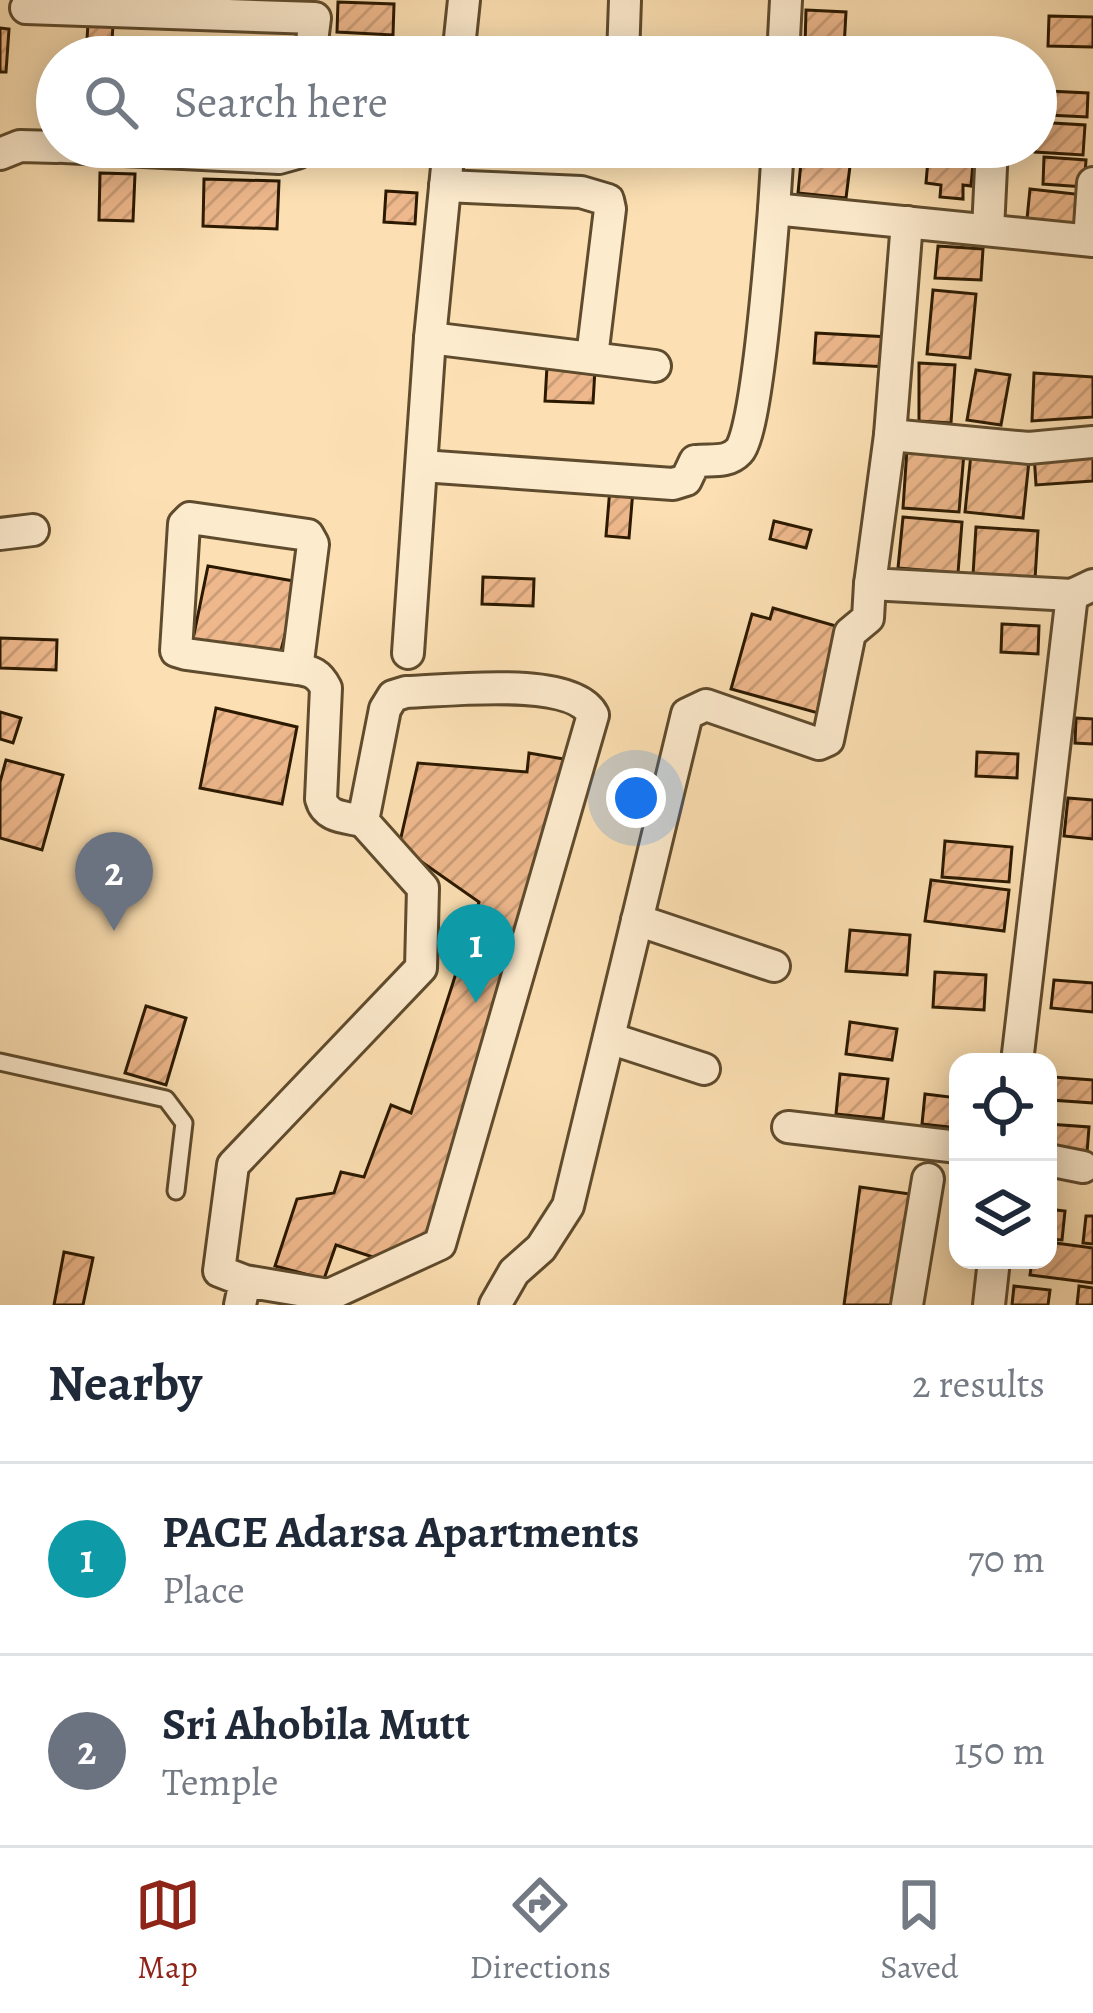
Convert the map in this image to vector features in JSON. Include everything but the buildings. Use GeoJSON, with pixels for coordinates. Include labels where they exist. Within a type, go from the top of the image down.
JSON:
{"type":"FeatureCollection","features":[{"type":"Feature","properties":{"kind":"street"},"geometry":{"type":"LineString","coordinates":[[460,36],[464,0]]}},
{"type":"Feature","properties":{"kind":"street"},"geometry":{"type":"LineString","coordinates":[[624,36],[625,0]]}},
{"type":"Feature","properties":{"kind":"street"},"geometry":{"type":"LineString","coordinates":[[784,36],[786,0]]}},
{"type":"Feature","properties":{"kind":"street"},"geometry":{"type":"LineString","coordinates":[[26,8],[316,9]]}},
{"type":"Feature","properties":{"kind":"street"},"geometry":{"type":"LineString","coordinates":[[0,154],[20,146],[36,146]]}},
{"type":"Feature","properties":{"kind":"street"},"geometry":{"type":"LineString","coordinates":[[408,653],[447,168]]}},
{"type":"Feature","properties":{"kind":"street"},"geometry":{"type":"LineString","coordinates":[[422,466],[673,484],[686,480],[695,460],[732,457],[746,442],[760,356],[777,168]]}},
{"type":"Feature","properties":{"kind":"street"},"geometry":{"type":"LineString","coordinates":[[988,230],[991,168]]}},
{"type":"Feature","properties":{"kind":"street"},"geometry":{"type":"LineString","coordinates":[[774,208],[1091,241],[1093,183]]}},
{"type":"Feature","properties":{"kind":"street"},"geometry":{"type":"LineString","coordinates":[[445,186],[581,192],[608,200],[592,357]]}},
{"type":"Feature","properties":{"kind":"street"},"geometry":{"type":"LineString","coordinates":[[495,1305],[500,1291],[541,1247],[568,1206],[687,714],[706,704],[819,744],[828,740],[850,633],[868,618],[890,435],[907,222]]}},
{"type":"Feature","properties":{"kind":"street"},"geometry":{"type":"LineString","coordinates":[[430,338],[655,366]]}},
{"type":"Feature","properties":{"kind":"street"},"geometry":{"type":"LineString","coordinates":[[890,435],[1029,448],[1093,442]]}},
{"type":"Feature","properties":{"kind":"street"},"geometry":{"type":"LineString","coordinates":[[297,669],[313,544],[308,536],[190,518],[184,524],[176,651],[297,669],[313,671],[326,688],[323,809],[363,820],[423,888],[421,968],[233,1165],[218,1263],[219,1271],[242,1293],[329,1295],[440,1244],[593,715],[588,705],[575,698],[522,688],[393,696],[385,709],[363,820]]}},
{"type":"Feature","properties":{"kind":"street"},"geometry":{"type":"LineString","coordinates":[[0,534],[33,530]]}},
{"type":"Feature","properties":{"kind":"street"},"geometry":{"type":"LineString","coordinates":[[870,584],[1082,590],[1018,1053]]}},
{"type":"Feature","properties":{"kind":"street"},"geometry":{"type":"LineString","coordinates":[[637,920],[773,966]]}},
{"type":"Feature","properties":{"kind":"street"},"geometry":{"type":"LineString","coordinates":[[609,1037],[704,1069]]}},
{"type":"Feature","properties":{"kind":"street"},"geometry":{"type":"LineString","coordinates":[[788,1126],[949,1146]]}},
{"type":"Feature","properties":{"kind":"street"},"geometry":{"type":"LineString","coordinates":[[1053,1161],[1088,1168]]}},
{"type":"Feature","properties":{"kind":"street"},"geometry":{"type":"LineString","coordinates":[[907,1305],[928,1179]]}},
{"type":"Feature","properties":{"kind":"street"},"geometry":{"type":"LineString","coordinates":[[989,1305],[993,1269]]}},
{"type":"Feature","properties":{"kind":"lane"},"geometry":{"type":"LineString","coordinates":[[0,1062],[166,1099],[184,1123],[176,1191]]}},
{"type":"Feature","properties":{"kind":"place","name":"Sri Ahobila Mutt"},"geometry":{"type":"Point","coordinates":[114,931]}},
{"type":"Feature","properties":{"kind":"place","name":"PACE Adarsa Apartments"},"geometry":{"type":"Point","coordinates":[476,1003]}}]}
